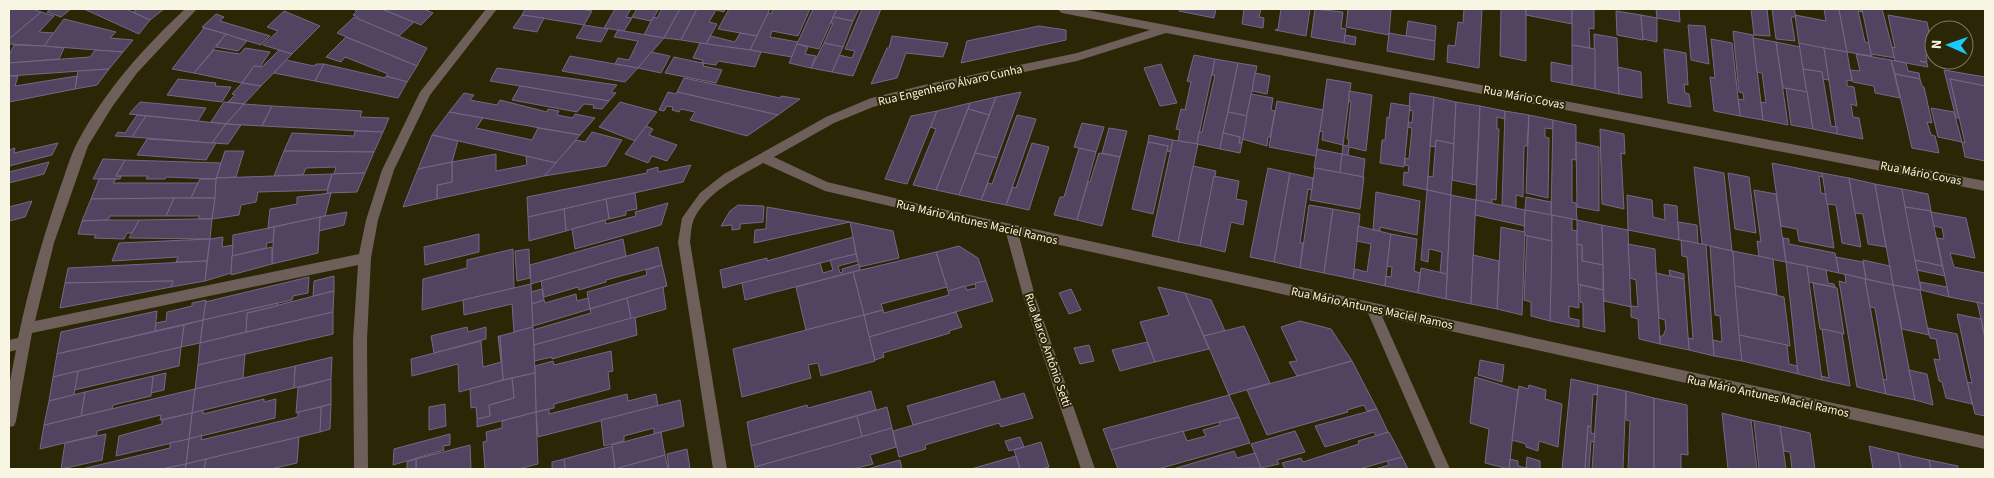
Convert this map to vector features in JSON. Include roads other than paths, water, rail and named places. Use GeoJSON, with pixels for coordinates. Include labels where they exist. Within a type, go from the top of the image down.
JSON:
{"type":"FeatureCollection","features":[{"type":"Feature","properties":{"kind":"street"},"geometry":{"type":"LineString","coordinates":[[9,421],[38,278],[57,210],[84,142],[116,93],[163,35],[192,9]]}},
{"type":"Feature","properties":{"kind":"street"},"geometry":{"type":"LineString","coordinates":[[361,469],[360,340],[365,258],[372,220],[388,170],[426,92],[492,9]]}},
{"type":"Feature","properties":{"kind":"street","name":"Rua Mário Covas"},"geometry":{"type":"LineString","coordinates":[[1062,9],[1985,186]]}},
{"type":"Feature","properties":{"kind":"street","name":"Rua Engenheiro Álvaro Cunha"},"geometry":{"type":"LineString","coordinates":[[720,469],[684,242],[688,218],[704,197],[728,177],[830,120],[871,103],[928,88],[1077,57],[1167,28]]}},
{"type":"Feature","properties":{"kind":"street","name":"Rua Mário Antunes Maciel Ramos"},"geometry":{"type":"LineString","coordinates":[[764,158],[825,186],[1011,230],[1985,444]]}},
{"type":"Feature","properties":{"kind":"street","name":"Rua Marco Antônio Setti"},"geometry":{"type":"LineString","coordinates":[[1011,230],[1029,296],[1088,469]]}},
{"type":"Feature","properties":{"kind":"street"},"geometry":{"type":"LineString","coordinates":[[27,328],[365,258]]}},
{"type":"Feature","properties":{"kind":"street"},"geometry":{"type":"LineString","coordinates":[[1372,308],[1443,469]]}},
{"type":"Feature","properties":{"kind":"street"},"geometry":{"type":"LineString","coordinates":[[9,346],[24,342]]}}]}
